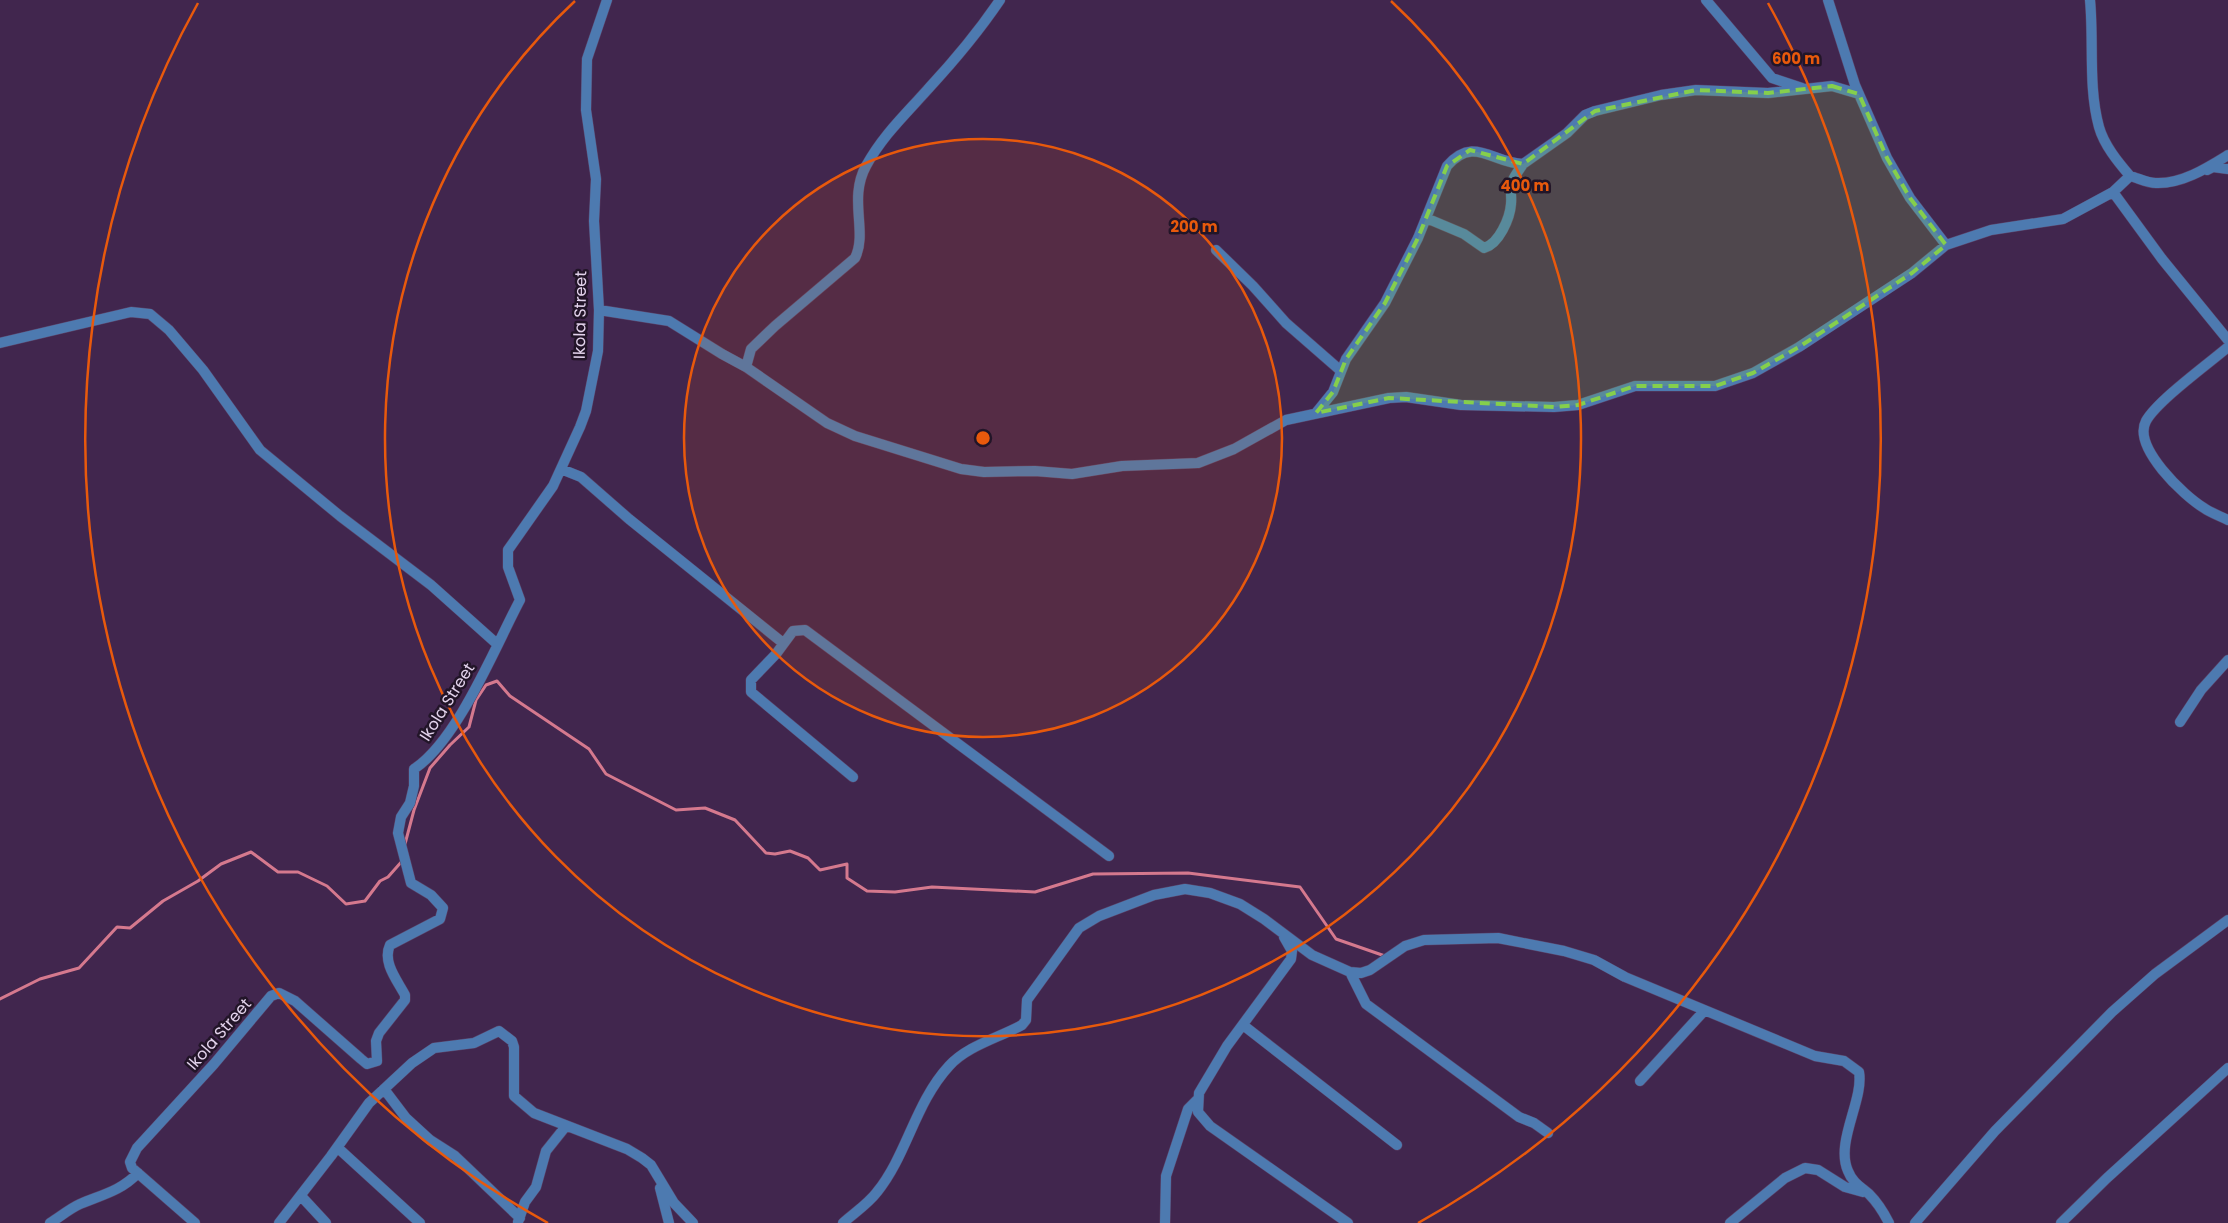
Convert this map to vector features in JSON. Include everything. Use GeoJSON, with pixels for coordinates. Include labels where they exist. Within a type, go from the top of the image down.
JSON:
{"type":"FeatureCollection","features":[{"type":"Feature","properties":{"kind":"street","name":"Ikola Street"},"geometry":{"type":"LineString","coordinates":[[138,1173],[132,1168],[130,1162],[137,1148],[272,996],[279,993],[295,1001],[367,1064],[377,1061],[376,1041],[379,1033],[405,1000],[406,995],[390,968],[387,952],[390,945],[440,919],[443,908],[432,895],[411,883],[398,833],[401,817],[410,803],[414,786],[414,768],[429,759],[458,719],[520,600],[508,567],[508,550],[553,486],[586,411],[598,351],[599,310],[594,221],[596,179],[586,110],[587,59],[607,0]]}},
{"type":"Feature","properties":{"kind":"street"},"geometry":{"type":"LineString","coordinates":[[746,367],[751,349],[775,326],[855,258],[859,246],[858,185],[866,166],[896,122],[930,88],[1000,0]]}},
{"type":"Feature","properties":{"kind":"street"},"geometry":{"type":"LineString","coordinates":[[1706,0],[1772,78],[1806,89]]}},
{"type":"Feature","properties":{"kind":"street"},"geometry":{"type":"LineString","coordinates":[[1828,0],[1859,94],[1887,158],[1910,198],[1946,245]]}},
{"type":"Feature","properties":{"kind":"street"},"geometry":{"type":"LineString","coordinates":[[2090,0],[2093,94],[2099,129],[2116,159],[2130,176],[2154,183],[2173,181],[2213,168],[2228,169]]}},
{"type":"Feature","properties":{"kind":"street"},"geometry":{"type":"LineString","coordinates":[[1426,218],[1464,234],[1484,248],[1490,246],[1508,218],[1511,206],[1510,190],[1513,180],[1523,164],[1567,133],[1585,115],[1595,111],[1696,90],[1768,93],[1832,86],[1859,94]]}},
{"type":"Feature","properties":{"kind":"street"},"geometry":{"type":"LineString","coordinates":[[1316,413],[1332,392],[1346,359],[1384,303],[1426,218],[1447,166],[1454,157],[1470,150],[1482,151],[1502,161],[1523,164]]}},
{"type":"Feature","properties":{"kind":"street"},"geometry":{"type":"LineString","coordinates":[[2194,174],[2228,155]]}},
{"type":"Feature","properties":{"kind":"street"},"geometry":{"type":"LineString","coordinates":[[599,310],[669,321],[746,367],[827,423],[855,436],[961,469],[984,472],[1035,471],[1072,474],[1122,466],[1198,463],[1234,449],[1286,420],[1389,398],[1406,397],[1461,405],[1554,407],[1578,405],[1635,386],[1715,386],[1753,372],[1807,342],[1858,306],[1912,273],[1946,245],[1991,230],[2063,219],[2113,192],[2130,176]]}},
{"type":"Feature","properties":{"kind":"street"},"geometry":{"type":"LineString","coordinates":[[2113,192],[2162,258],[2228,340]]}},
{"type":"Feature","properties":{"kind":"street"},"geometry":{"type":"LineString","coordinates":[[1216,250],[1253,286],[1286,323],[1341,371]]}},
{"type":"Feature","properties":{"kind":"street"},"geometry":{"type":"LineString","coordinates":[[0,343],[131,312],[150,314],[169,330],[203,370],[260,450],[340,516],[431,586],[497,644]]}},
{"type":"Feature","properties":{"kind":"street"},"geometry":{"type":"LineString","coordinates":[[2228,347],[2163,402],[2145,422],[2143,433],[2146,447],[2164,472],[2203,508],[2228,520]]}},
{"type":"Feature","properties":{"kind":"street"},"geometry":{"type":"LineString","coordinates":[[561,469],[581,477],[629,519],[784,643]]}},
{"type":"Feature","properties":{"kind":"street"},"geometry":{"type":"LineString","coordinates":[[853,777],[751,692],[751,680],[784,643],[792,631],[805,630],[1109,856]]}},
{"type":"Feature","properties":{"kind":"street"},"geometry":{"type":"LineString","coordinates":[[2180,722],[2201,690],[2228,660]]}},
{"type":"Feature","properties":{"kind":"street"},"geometry":{"type":"LineString","coordinates":[[843,1223],[876,1193],[890,1172],[931,1089],[950,1065],[977,1046],[1022,1025],[1026,1020],[1027,1000],[1079,928],[1099,916],[1154,895],[1185,889],[1210,893],[1240,904],[1264,919],[1312,955],[1350,972],[1361,973],[1370,970],[1405,946],[1424,940],[1498,938],[1564,951],[1594,960],[1624,977],[1815,1056],[1844,1060],[1859,1072],[1860,1087],[1851,1114],[1845,1156],[1847,1171],[1856,1184],[1868,1194],[1889,1223]]}},
{"type":"Feature","properties":{"kind":"street"},"geometry":{"type":"LineString","coordinates":[[1914,1223],[2000,1126],[2112,1012],[2154,974],[2228,920]]}},
{"type":"Feature","properties":{"kind":"street"},"geometry":{"type":"LineString","coordinates":[[1283,934],[1292,950],[1291,959],[1222,1054],[1199,1093],[1198,1112],[1210,1126],[1348,1223]]}},
{"type":"Feature","properties":{"kind":"street"},"geometry":{"type":"LineString","coordinates":[[1350,972],[1366,1004],[1519,1117],[1534,1123],[1548,1133]]}},
{"type":"Feature","properties":{"kind":"street"},"geometry":{"type":"LineString","coordinates":[[1640,1081],[1704,1010]]}},
{"type":"Feature","properties":{"kind":"street"},"geometry":{"type":"LineString","coordinates":[[1243,1026],[1397,1145]]}},
{"type":"Feature","properties":{"kind":"street"},"geometry":{"type":"LineString","coordinates":[[279,1223],[338,1148],[369,1103],[420,1056],[434,1048],[474,1043],[499,1031],[512,1041],[514,1047],[514,1096],[527,1109],[627,1149],[651,1165],[674,1203],[693,1223]]}},
{"type":"Feature","properties":{"kind":"street"},"geometry":{"type":"LineString","coordinates":[[2061,1223],[2107,1178],[2228,1068]]}},
{"type":"Feature","properties":{"kind":"street"},"geometry":{"type":"LineString","coordinates":[[384,1089],[398,1109],[412,1123],[430,1140],[455,1156],[519,1221],[525,1202],[536,1187],[546,1151],[566,1126]]}},
{"type":"Feature","properties":{"kind":"street"},"geometry":{"type":"LineString","coordinates":[[1165,1223],[1166,1176],[1188,1109],[1198,1100]]}},
{"type":"Feature","properties":{"kind":"street"},"geometry":{"type":"LineString","coordinates":[[338,1148],[420,1223]]}},
{"type":"Feature","properties":{"kind":"street"},"geometry":{"type":"LineString","coordinates":[[1730,1223],[1786,1178],[1805,1168],[1818,1170],[1845,1187],[1868,1194]]}},
{"type":"Feature","properties":{"kind":"street"},"geometry":{"type":"LineString","coordinates":[[50,1223],[79,1205],[110,1193],[130,1182],[138,1173],[195,1223]]}},
{"type":"Feature","properties":{"kind":"street"},"geometry":{"type":"LineString","coordinates":[[657,1177],[669,1223]]}},
{"type":"Feature","properties":{"kind":"street"},"geometry":{"type":"LineString","coordinates":[[301,1196],[326,1223]]}},
{"type":"Feature","properties":{"kind":"highlighted area"},"geometry":{"type":"Polygon","coordinates":[[[1832,86],[1859,94],[1887,158],[1910,198],[1946,245],[1912,273],[1799,347],[1753,373],[1715,386],[1635,386],[1578,405],[1554,407],[1389,398],[1316,413],[1333,392],[1346,359],[1385,303],[1418,238],[1447,166],[1470,150],[1523,164],[1595,111],[1696,90],[1768,93],[1832,86]]]}},
{"type":"Feature","properties":{"kind":"waterway"},"geometry":{"type":"LineString","coordinates":[[405,844],[414,810],[430,768],[469,727],[476,700],[486,685],[497,681],[510,696],[589,749],[606,774],[676,810],[705,808],[735,820],[766,853],[775,854],[790,851],[808,858],[820,870],[847,864],[847,878],[867,891],[895,892],[932,887],[1035,892],[1093,874],[1188,873],[1300,887],[1336,939],[1385,956]]}},
{"type":"Feature","properties":{"kind":"waterway"},"geometry":{"type":"LineString","coordinates":[[0,999],[40,979],[79,968],[117,927],[130,928],[163,901],[198,881],[221,864],[251,852],[278,872],[298,872],[327,886],[346,904],[365,901],[380,881],[388,877],[403,860]]}}]}
